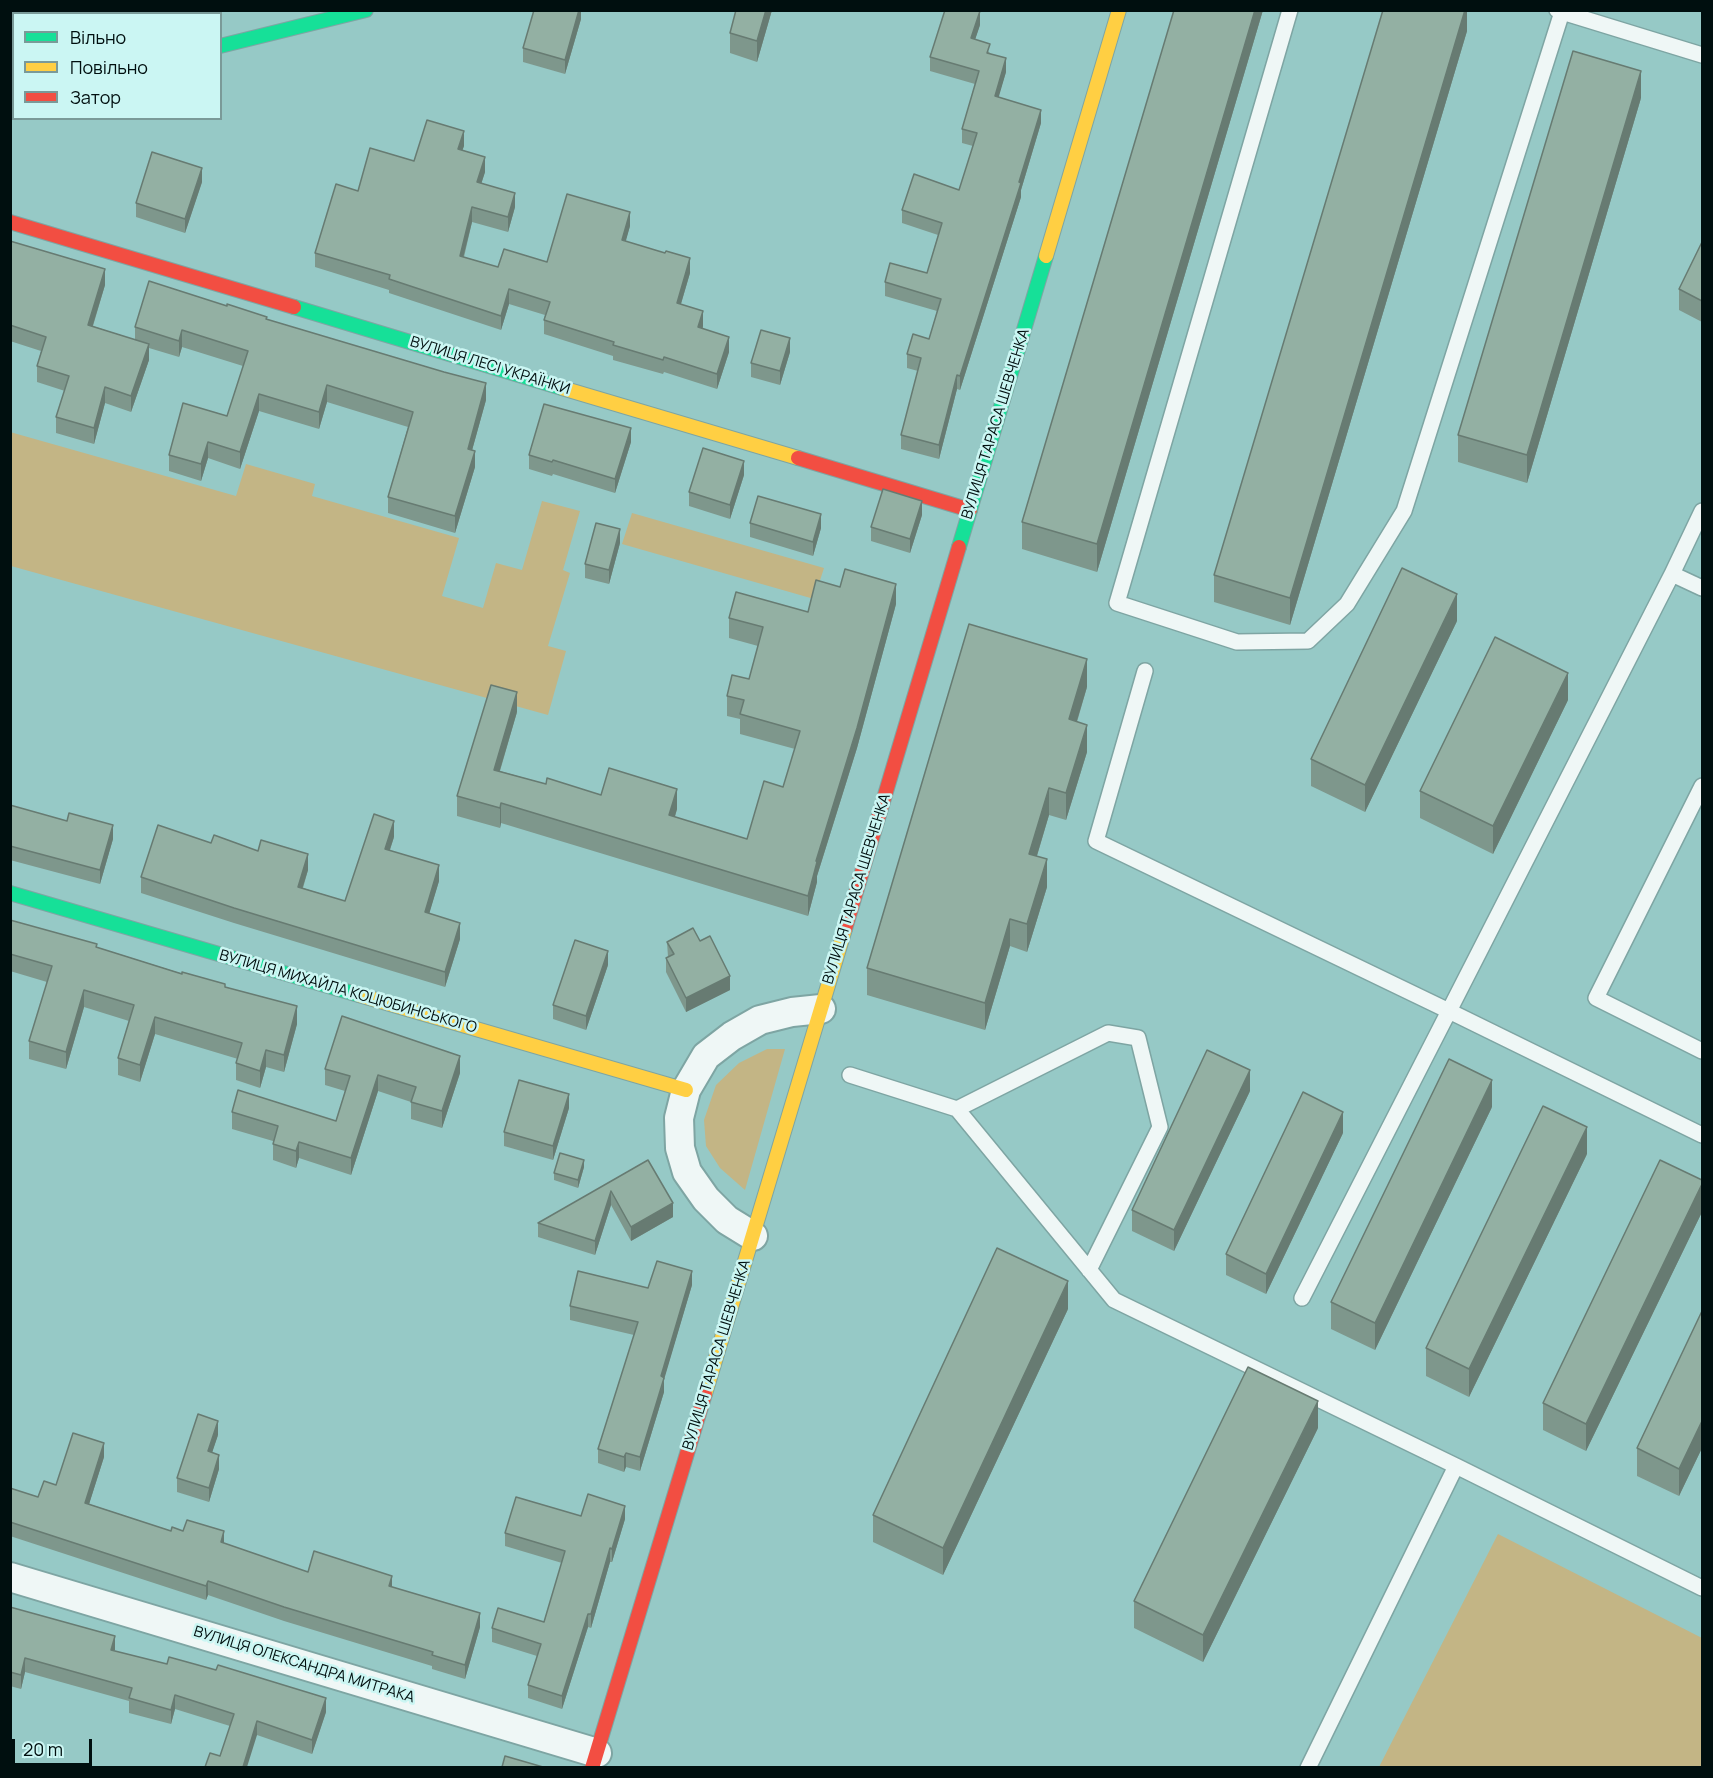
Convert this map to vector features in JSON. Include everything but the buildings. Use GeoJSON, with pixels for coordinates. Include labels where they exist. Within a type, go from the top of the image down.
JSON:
{"type":"FeatureCollection","features":[{"type":"Feature","properties":{"kind":"main road"},"geometry":{"type":"LineString","coordinates":[[222,46],[366,10]]}},
{"type":"Feature","properties":{"kind":"main road","name":"ВУЛИЦЯ ТАРАСА ШЕВЧЕНКА"},"geometry":{"type":"LineString","coordinates":[[594,1760],[1119,10]]}},
{"type":"Feature","properties":{"kind":"main road","name":"ВУЛИЦЯ ЛЕСІ УКРАЇНКИ"},"geometry":{"type":"LineString","coordinates":[[10,222],[970,510]]}},
{"type":"Feature","properties":{"kind":"main road","name":"ВУЛИЦЯ МИХАЙЛА КОЦЮБИНСЬКОГО"},"geometry":{"type":"LineString","coordinates":[[10,893],[686,1090]]}},
{"type":"Feature","properties":{"kind":"street"},"geometry":{"type":"LineString","coordinates":[[753,1236],[727,1220],[706,1199],[687,1172],[680,1148],[679,1118],[686,1090],[706,1056],[732,1036],[760,1020],[792,1012],[821,1009]]}},
{"type":"Feature","properties":{"kind":"street","name":"ВУЛИЦЯ ОЛЕКСАНДРА МИТРАКА"},"geometry":{"type":"LineString","coordinates":[[10,1577],[594,1760]]}},
{"type":"Feature","properties":{"kind":"lane"},"geometry":{"type":"LineString","coordinates":[[1290,10],[1117,603],[1237,642],[1308,641],[1347,604],[1404,511],[1559,11],[1702,55]]}},
{"type":"Feature","properties":{"kind":"lane"},"geometry":{"type":"LineString","coordinates":[[1302,1298],[1672,574],[1702,511]]}},
{"type":"Feature","properties":{"kind":"lane"},"geometry":{"type":"LineString","coordinates":[[1672,574],[1702,588]]}},
{"type":"Feature","properties":{"kind":"lane"},"geometry":{"type":"LineString","coordinates":[[1145,670],[1096,841],[1702,1134]]}},
{"type":"Feature","properties":{"kind":"lane"},"geometry":{"type":"LineString","coordinates":[[1702,786],[1596,998],[1702,1052]]}},
{"type":"Feature","properties":{"kind":"lane"},"geometry":{"type":"LineString","coordinates":[[957,1109],[1108,1033],[1138,1038],[1160,1128],[1089,1270]]}},
{"type":"Feature","properties":{"kind":"lane"},"geometry":{"type":"LineString","coordinates":[[850,1074],[957,1109],[1114,1300],[1702,1588]]}},
{"type":"Feature","properties":{"kind":"lane"},"geometry":{"type":"LineString","coordinates":[[1308,1767],[1456,1466]]}},
{"type":"Feature","properties":{"kind":"shaded area"},"geometry":{"type":"Polygon","coordinates":[[[10,432],[236,496],[246,464],[315,484],[312,496],[459,538],[442,596],[483,608],[496,563],[522,570],[542,501],[580,511],[563,570],[570,573],[548,646],[566,651],[548,715],[11,566],[10,432]]]}},
{"type":"Feature","properties":{"kind":"shaded area"},"geometry":{"type":"Polygon","coordinates":[[[632,513],[824,568],[814,599],[622,544],[632,513]]]}},
{"type":"Feature","properties":{"kind":"shaded area"},"geometry":{"type":"Polygon","coordinates":[[[767,1049],[785,1049],[745,1190],[720,1168],[706,1146],[704,1120],[716,1085],[739,1063],[767,1049]]]}},
{"type":"Feature","properties":{"kind":"shaded area"},"geometry":{"type":"Polygon","coordinates":[[[1498,1534],[1702,1638],[1702,1767],[1379,1767],[1498,1534]]]}},
{"type":"Feature","properties":{"kind":"traffic: fast"},"geometry":{"type":"LineString","coordinates":[[222,46],[366,10]]}},
{"type":"Feature","properties":{"kind":"traffic: fast"},"geometry":{"type":"LineString","coordinates":[[959,547],[1046,256]]}},
{"type":"Feature","properties":{"kind":"traffic: fast"},"geometry":{"type":"LineString","coordinates":[[294,307],[562,388]]}},
{"type":"Feature","properties":{"kind":"traffic: fast"},"geometry":{"type":"LineString","coordinates":[[10,893],[359,995]]}},
{"type":"Feature","properties":{"kind":"traffic: slow"},"geometry":{"type":"LineString","coordinates":[[1046,256],[1119,10]]}},
{"type":"Feature","properties":{"kind":"traffic: slow"},"geometry":{"type":"LineString","coordinates":[[562,388],[798,458]]}},
{"type":"Feature","properties":{"kind":"traffic: slow"},"geometry":{"type":"LineString","coordinates":[[705,1394],[845,929]]}},
{"type":"Feature","properties":{"kind":"traffic: slow"},"geometry":{"type":"LineString","coordinates":[[359,995],[686,1090]]}},
{"type":"Feature","properties":{"kind":"traffic: jam"},"geometry":{"type":"LineString","coordinates":[[10,222],[294,307]]}},
{"type":"Feature","properties":{"kind":"traffic: jam"},"geometry":{"type":"LineString","coordinates":[[798,458],[970,510]]}},
{"type":"Feature","properties":{"kind":"traffic: jam"},"geometry":{"type":"LineString","coordinates":[[845,929],[959,547]]}},
{"type":"Feature","properties":{"kind":"traffic: jam"},"geometry":{"type":"LineString","coordinates":[[592,1768],[705,1394]]}}]}
